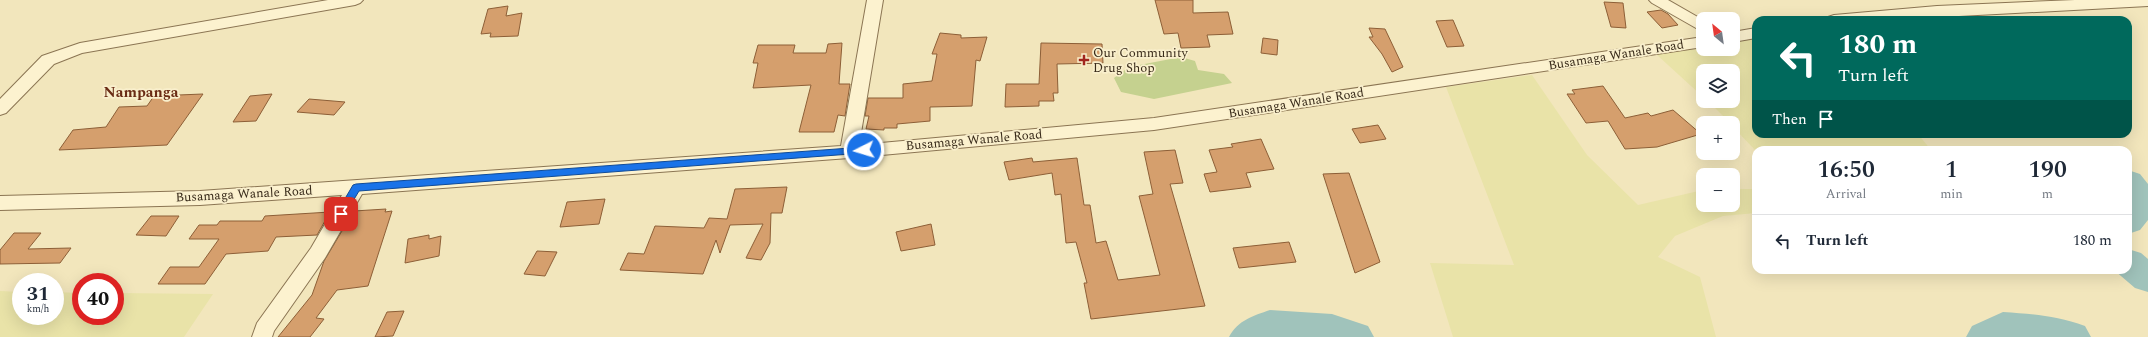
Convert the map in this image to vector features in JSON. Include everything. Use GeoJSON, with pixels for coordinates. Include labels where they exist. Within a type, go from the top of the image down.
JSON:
{"type":"FeatureCollection","features":[{"type":"Feature","properties":{"kind":"street"},"geometry":{"type":"LineString","coordinates":[[0,109],[48,60],[80,48],[355,0]]}},
{"type":"Feature","properties":{"kind":"street"},"geometry":{"type":"LineString","coordinates":[[848,152],[875,0]]}},
{"type":"Feature","properties":{"kind":"street"},"geometry":{"type":"LineString","coordinates":[[1657,0],[1696,24]]}},
{"type":"Feature","properties":{"kind":"street"},"geometry":{"type":"LineString","coordinates":[[1868,16],[2020,6],[2148,1]]}},
{"type":"Feature","properties":{"kind":"street"},"geometry":{"type":"LineString","coordinates":[[1740,36],[1752,34]]}},
{"type":"Feature","properties":{"kind":"street","name":"Busamaga Wanale Road"},"geometry":{"type":"LineString","coordinates":[[0,203],[200,198],[356,188],[848,152],[1154,124],[1696,43]]}},
{"type":"Feature","properties":{"kind":"street"},"geometry":{"type":"LineString","coordinates":[[262,337],[264,329],[318,253],[356,188]]}},
{"type":"Feature","properties":{"kind":"shaded area"},"geometry":{"type":"Polygon","coordinates":[[[1752,38],[1752,138],[1921,138],[1928,146],[1752,147],[1740,134],[1740,116],[1723,116],[1715,108],[1740,108],[1740,64],[1696,64],[1696,91],[1656,54],[1696,47],[1696,56],[1740,56],[1740,40],[1752,38]]]}},
{"type":"Feature","properties":{"kind":"shaded area"},"geometry":{"type":"Polygon","coordinates":[[[1532,75],[1587,155],[1638,205],[1696,192],[1696,212],[1740,212],[1740,189],[1752,189],[1752,213],[1723,216],[1675,236],[1658,257],[1700,277],[1716,337],[1453,337],[1430,263],[1514,265],[1446,87],[1532,75]]]}},
{"type":"Feature","properties":{"kind":"shaded area"},"geometry":{"type":"Polygon","coordinates":[[[0,291],[12,292],[12,325],[64,325],[64,292],[72,293],[72,325],[124,325],[124,293],[213,294],[184,337],[0,337],[0,291]]]}},
{"type":"Feature","properties":{"kind":"green space"},"geometry":{"type":"Polygon","coordinates":[[[1181,57],[1195,61],[1198,70],[1224,74],[1232,83],[1154,99],[1121,92],[1114,78],[1129,67],[1181,57]]]}},
{"type":"Feature","properties":{"kind":"building"},"geometry":{"type":"Polygon","coordinates":[[[1155,0],[1193,0],[1193,13],[1228,12],[1233,34],[1207,35],[1210,47],[1181,48],[1178,33],[1164,34],[1155,0]]]}},
{"type":"Feature","properties":{"kind":"building"},"geometry":{"type":"Polygon","coordinates":[[[1604,2],[1623,3],[1626,28],[1611,27],[1604,2]]]}},
{"type":"Feature","properties":{"kind":"building"},"geometry":{"type":"Polygon","coordinates":[[[508,6],[506,16],[522,13],[518,36],[490,37],[491,33],[481,34],[488,9],[508,6]]]}},
{"type":"Feature","properties":{"kind":"building"},"geometry":{"type":"Polygon","coordinates":[[[1661,10],[1668,14],[1678,25],[1662,28],[1647,12],[1661,10]]]}},
{"type":"Feature","properties":{"kind":"building"},"geometry":{"type":"Polygon","coordinates":[[[1453,20],[1464,46],[1447,47],[1436,21],[1453,20]]]}},
{"type":"Feature","properties":{"kind":"building"},"geometry":{"type":"Polygon","coordinates":[[[1369,28],[1385,29],[1403,67],[1392,72],[1382,54],[1369,37],[1373,37],[1369,28]]]}},
{"type":"Feature","properties":{"kind":"building"},"geometry":{"type":"Polygon","coordinates":[[[940,33],[961,35],[961,38],[987,37],[980,61],[976,60],[972,106],[930,107],[930,121],[897,124],[897,128],[884,128],[884,130],[866,129],[869,116],[865,116],[868,98],[903,98],[903,84],[932,81],[937,54],[932,54],[940,33]]]}},
{"type":"Feature","properties":{"kind":"building"},"geometry":{"type":"Polygon","coordinates":[[[1263,38],[1278,40],[1277,55],[1261,53],[1263,38]]]}},
{"type":"Feature","properties":{"kind":"building"},"geometry":{"type":"Polygon","coordinates":[[[842,43],[839,84],[850,84],[845,116],[838,115],[834,132],[799,132],[811,85],[753,88],[758,63],[753,63],[758,45],[795,45],[793,53],[826,53],[828,44],[842,43]]]}},
{"type":"Feature","properties":{"kind":"building"},"geometry":{"type":"Polygon","coordinates":[[[1041,43],[1102,44],[1103,63],[1057,64],[1058,93],[1053,93],[1054,101],[1039,101],[1039,106],[1005,107],[1006,84],[1039,84],[1041,43]]]}},
{"type":"Feature","properties":{"kind":"building"},"geometry":{"type":"Polygon","coordinates":[[[1603,86],[1625,118],[1648,113],[1651,116],[1673,110],[1696,130],[1696,135],[1657,147],[1625,149],[1608,121],[1586,123],[1567,94],[1575,94],[1572,90],[1603,86]]]}},
{"type":"Feature","properties":{"kind":"building"},"geometry":{"type":"Polygon","coordinates":[[[203,94],[167,145],[59,150],[73,130],[106,127],[119,107],[147,106],[154,96],[203,94]]]}},
{"type":"Feature","properties":{"kind":"building"},"geometry":{"type":"Polygon","coordinates":[[[272,94],[256,121],[233,122],[250,96],[272,94]]]}},
{"type":"Feature","properties":{"kind":"building"},"geometry":{"type":"Polygon","coordinates":[[[309,99],[345,102],[334,115],[297,112],[309,99]]]}},
{"type":"Feature","properties":{"kind":"building"},"geometry":{"type":"Polygon","coordinates":[[[1378,125],[1386,139],[1360,143],[1352,129],[1378,125]]]}},
{"type":"Feature","properties":{"kind":"building"},"geometry":{"type":"Polygon","coordinates":[[[1261,139],[1274,169],[1246,173],[1251,187],[1210,192],[1204,174],[1217,172],[1209,150],[1233,147],[1231,144],[1261,139]]]}},
{"type":"Feature","properties":{"kind":"building"},"geometry":{"type":"Polygon","coordinates":[[[1175,150],[1183,183],[1170,184],[1205,306],[1091,319],[1084,283],[1087,283],[1076,242],[1066,243],[1061,194],[1055,195],[1052,173],[1009,180],[1004,162],[1032,158],[1033,162],[1077,158],[1084,205],[1090,205],[1096,243],[1106,241],[1118,280],[1160,275],[1139,196],[1153,194],[1144,152],[1175,150]]]}},
{"type":"Feature","properties":{"kind":"building"},"geometry":{"type":"Polygon","coordinates":[[[1349,173],[1380,262],[1355,273],[1323,174],[1349,173]]]}},
{"type":"Feature","properties":{"kind":"building"},"geometry":{"type":"Polygon","coordinates":[[[787,187],[782,213],[771,213],[770,243],[761,260],[746,258],[763,224],[730,225],[720,253],[716,240],[703,274],[620,270],[628,253],[644,254],[655,226],[704,228],[709,218],[727,219],[735,189],[787,187]]]}},
{"type":"Feature","properties":{"kind":"building"},"geometry":{"type":"Polygon","coordinates":[[[605,199],[599,224],[560,227],[567,202],[605,199]]]}},
{"type":"Feature","properties":{"kind":"building"},"geometry":{"type":"Polygon","coordinates":[[[386,209],[385,212],[392,211],[368,286],[337,290],[316,318],[324,319],[310,337],[278,337],[312,295],[324,261],[354,211],[386,209]]]}},
{"type":"Feature","properties":{"kind":"building"},"geometry":{"type":"Polygon","coordinates":[[[330,212],[317,235],[276,237],[268,251],[226,254],[205,284],[158,284],[170,267],[199,267],[219,239],[189,239],[199,225],[217,225],[220,221],[262,221],[265,216],[330,212]]]}},
{"type":"Feature","properties":{"kind":"building"},"geometry":{"type":"Polygon","coordinates":[[[151,216],[179,216],[166,236],[136,235],[151,216]]]}},
{"type":"Feature","properties":{"kind":"building"},"geometry":{"type":"Polygon","coordinates":[[[931,224],[935,245],[901,251],[896,232],[931,224]]]}},
{"type":"Feature","properties":{"kind":"building"},"geometry":{"type":"Polygon","coordinates":[[[14,233],[41,233],[28,249],[71,248],[60,263],[0,264],[0,250],[14,233]]]}},
{"type":"Feature","properties":{"kind":"building"},"geometry":{"type":"Polygon","coordinates":[[[429,235],[429,239],[441,236],[439,256],[405,263],[408,239],[429,235]]]}},
{"type":"Feature","properties":{"kind":"building"},"geometry":{"type":"Polygon","coordinates":[[[1289,242],[1296,262],[1239,268],[1233,248],[1289,242]]]}},
{"type":"Feature","properties":{"kind":"building"},"geometry":{"type":"Polygon","coordinates":[[[537,251],[557,252],[545,276],[524,274],[537,251]]]}},
{"type":"Feature","properties":{"kind":"building"},"geometry":{"type":"Polygon","coordinates":[[[404,311],[393,336],[375,337],[387,312],[404,311]]]}},
{"type":"Feature","properties":{"kind":"waterway"},"geometry":{"type":"LineString","coordinates":[[2132,187],[2143,202],[2132,216]]}},
{"type":"Feature","properties":{"kind":"waterway"},"geometry":{"type":"LineString","coordinates":[[2132,266],[2148,278]]}},
{"type":"Feature","properties":{"kind":"waterway"},"geometry":{"type":"LineString","coordinates":[[1248,337],[1270,325],[1332,329],[1355,337]]}},
{"type":"Feature","properties":{"kind":"waterway"},"geometry":{"type":"LineString","coordinates":[[1985,337],[2003,327],[2046,330],[2072,337]]}},
{"type":"Feature","properties":{"kind":"place","name":"Our Community Drug Shop"},"geometry":{"type":"Point","coordinates":[1084,60]}},
{"type":"Feature","properties":{"kind":"district","name":"Nampanga"},"geometry":{"type":"Point","coordinates":[141,92]}},
{"type":"Feature","properties":{"kind":"route"},"geometry":{"type":"LineString","coordinates":[[341,214],[356,188],[864,150]]}}]}
